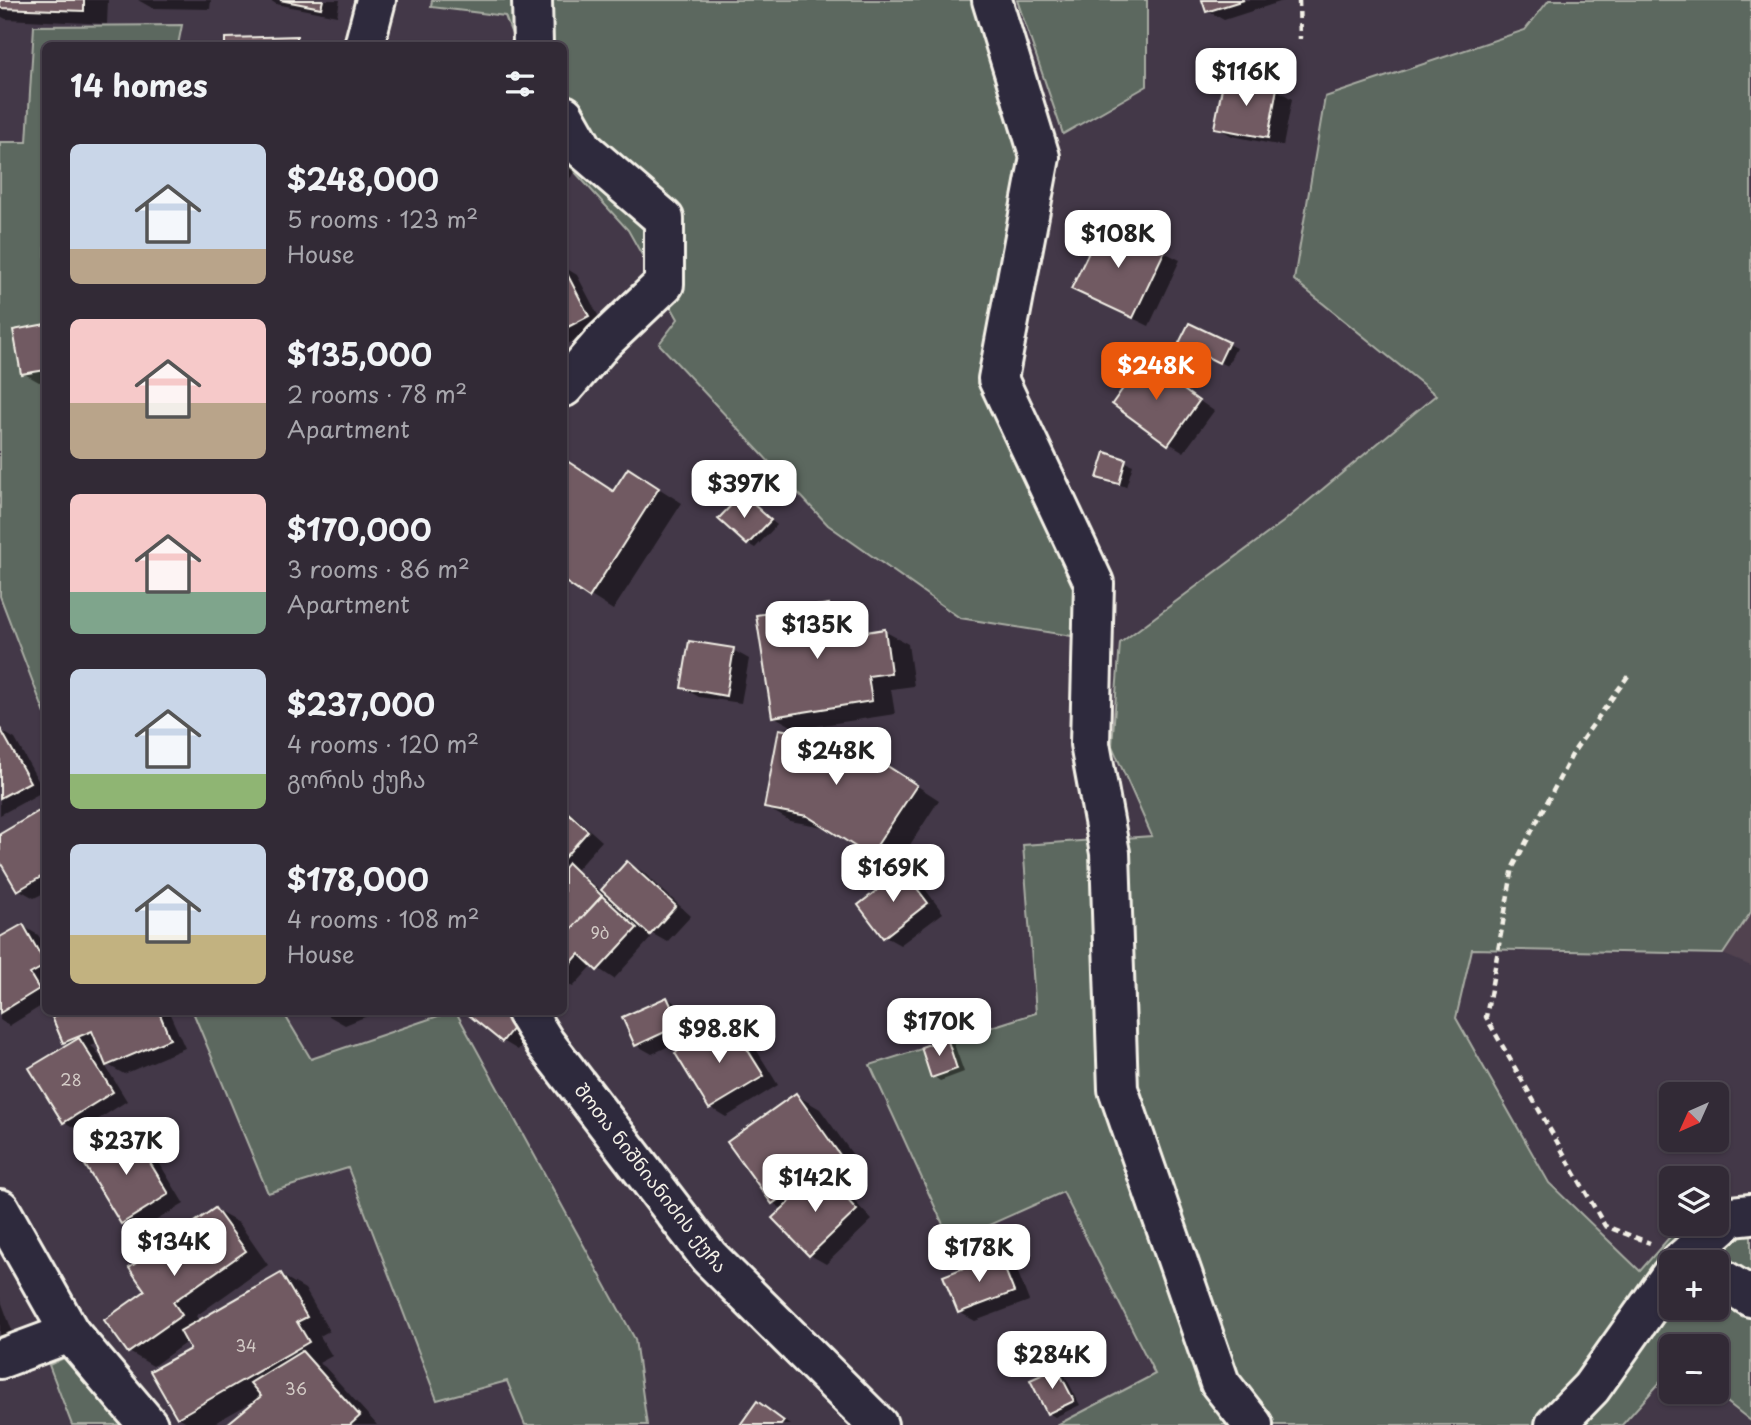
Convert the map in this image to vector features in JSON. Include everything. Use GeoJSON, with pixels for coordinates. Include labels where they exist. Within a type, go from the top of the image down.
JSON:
{"type":"FeatureCollection","features":[{"type":"Feature","properties":{"kind":"street"},"geometry":{"type":"LineString","coordinates":[[365,42],[376,0]]}},
{"type":"Feature","properties":{"kind":"street"},"geometry":{"type":"LineString","coordinates":[[532,0],[533,42]]}},
{"type":"Feature","properties":{"kind":"street"},"geometry":{"type":"LineString","coordinates":[[992,0],[1040,157],[998,379],[1094,583],[1090,744],[1110,853],[1118,1089],[1220,1383],[1253,1425]]}},
{"type":"Feature","properties":{"kind":"street"},"geometry":{"type":"LineString","coordinates":[[567,120],[584,150],[664,219],[664,284],[603,342],[567,384]]}},
{"type":"Feature","properties":{"kind":"street","name":"შოთა ნიშნიანიძის ქუჩა"},"geometry":{"type":"LineString","coordinates":[[528,1015],[545,1043],[709,1257],[878,1425]]}},
{"type":"Feature","properties":{"kind":"street"},"geometry":{"type":"LineString","coordinates":[[0,1209],[70,1333],[148,1425]]}},
{"type":"Feature","properties":{"kind":"street"},"geometry":{"type":"LineString","coordinates":[[1697,1250],[1732,1216],[1751,1214]]}},
{"type":"Feature","properties":{"kind":"street"},"geometry":{"type":"LineString","coordinates":[[1729,1283],[1751,1297]]}},
{"type":"Feature","properties":{"kind":"street"},"geometry":{"type":"LineString","coordinates":[[1555,1425],[1591,1388],[1659,1295]]}},
{"type":"Feature","properties":{"kind":"street"},"geometry":{"type":"LineString","coordinates":[[0,1359],[70,1333]]}},
{"type":"Feature","properties":{"kind":"path"},"geometry":{"type":"LineString","coordinates":[[1298,0],[1300,40]]}},
{"type":"Feature","properties":{"kind":"path"},"geometry":{"type":"LineString","coordinates":[[1629,676],[1574,751],[1513,867],[1486,1017],[1605,1226],[1659,1253]]}},
{"type":"Feature","properties":{"kind":"shaded area"},"geometry":{"type":"Polygon","coordinates":[[[432,0],[978,0],[1020,158],[977,383],[1079,588],[1072,636],[960,618],[828,525],[659,344],[678,319],[628,230],[567,163],[567,42],[515,42],[505,16],[431,7],[432,0]]]}},
{"type":"Feature","properties":{"kind":"shaded area"},"geometry":{"type":"Polygon","coordinates":[[[1017,0],[1147,0],[1147,86],[1063,134],[1017,0]]]}},
{"type":"Feature","properties":{"kind":"shaded area"},"geometry":{"type":"Polygon","coordinates":[[[1549,0],[1751,0],[1751,912],[1723,954],[1472,949],[1456,1018],[1549,1183],[1640,1271],[1671,1236],[1729,1235],[1734,1238],[1751,1232],[1751,1421],[1729,1404],[1729,1334],[1659,1334],[1659,1383],[1622,1425],[1057,1425],[1155,1374],[1063,1192],[951,1242],[870,1065],[1036,1013],[1023,845],[1152,836],[1112,746],[1120,643],[1283,522],[1436,395],[1294,280],[1325,97],[1525,30],[1549,0]]]}},
{"type":"Feature","properties":{"kind":"shaded area"},"geometry":{"type":"Polygon","coordinates":[[[182,25],[179,42],[42,42],[42,706],[0,596],[0,142],[27,142],[34,26],[182,25]]]}},
{"type":"Feature","properties":{"kind":"shaded area"},"geometry":{"type":"Polygon","coordinates":[[[1751,912],[1751,966],[1723,954],[1751,912]]]}},
{"type":"Feature","properties":{"kind":"shaded area"},"geometry":{"type":"Polygon","coordinates":[[[194,1015],[285,1015],[311,1059],[441,1015],[458,1015],[635,1339],[647,1425],[525,1425],[507,1381],[437,1400],[348,1168],[268,1193],[194,1015]]]}},
{"type":"Feature","properties":{"kind":"shaded area"},"geometry":{"type":"Polygon","coordinates":[[[72,1354],[127,1425],[72,1425],[49,1365],[72,1354]]]}},
{"type":"Feature","properties":{"kind":"building"},"geometry":{"type":"Polygon","coordinates":[[[0,0],[84,0],[84,11],[0,8],[0,0]]]}},
{"type":"Feature","properties":{"kind":"building"},"geometry":{"type":"Polygon","coordinates":[[[280,0],[323,0],[321,8],[280,0]]]}},
{"type":"Feature","properties":{"kind":"building"},"geometry":{"type":"Polygon","coordinates":[[[1202,0],[1244,0],[1206,12],[1202,0]]]}},
{"type":"Feature","properties":{"kind":"building"},"geometry":{"type":"Polygon","coordinates":[[[297,36],[297,42],[225,42],[225,38],[297,36]]]}},
{"type":"Feature","properties":{"kind":"building"},"geometry":{"type":"Polygon","coordinates":[[[1224,78],[1277,88],[1268,138],[1214,128],[1224,78]]]}},
{"type":"Feature","properties":{"kind":"building"},"geometry":{"type":"Polygon","coordinates":[[[1104,221],[1165,250],[1133,318],[1071,289],[1104,221]]]}},
{"type":"Feature","properties":{"kind":"building"},"geometry":{"type":"Polygon","coordinates":[[[567,274],[589,316],[567,327],[567,274]]]}},
{"type":"Feature","properties":{"kind":"building"},"geometry":{"type":"Polygon","coordinates":[[[1189,323],[1229,342],[1219,363],[1179,343],[1189,323]]]}},
{"type":"Feature","properties":{"kind":"building"},"geometry":{"type":"Polygon","coordinates":[[[42,325],[42,371],[21,374],[13,330],[42,325]]]}},
{"type":"Feature","properties":{"kind":"building"},"geometry":{"type":"Polygon","coordinates":[[[1143,360],[1199,401],[1168,445],[1112,404],[1143,360]]]}},
{"type":"Feature","properties":{"kind":"building"},"geometry":{"type":"Polygon","coordinates":[[[1105,452],[1126,459],[1119,484],[1097,478],[1105,452]]]}},
{"type":"Feature","properties":{"kind":"building"},"geometry":{"type":"Polygon","coordinates":[[[567,461],[613,491],[628,468],[659,488],[589,598],[567,583],[567,461]]]}},
{"type":"Feature","properties":{"kind":"building"},"geometry":{"type":"Polygon","coordinates":[[[742,494],[771,520],[747,545],[718,519],[742,494]]]}},
{"type":"Feature","properties":{"kind":"building"},"geometry":{"type":"Polygon","coordinates":[[[829,604],[835,637],[885,629],[891,673],[868,676],[872,701],[772,717],[756,615],[829,604]]]}},
{"type":"Feature","properties":{"kind":"building"},"geometry":{"type":"Polygon","coordinates":[[[689,641],[734,648],[726,696],[681,688],[689,641]]]}},
{"type":"Feature","properties":{"kind":"building"},"geometry":{"type":"Polygon","coordinates":[[[0,728],[30,782],[0,798],[0,728]]]}},
{"type":"Feature","properties":{"kind":"building"},"geometry":{"type":"Polygon","coordinates":[[[779,729],[850,742],[917,785],[870,856],[807,816],[764,808],[779,729]]]}},
{"type":"Feature","properties":{"kind":"building"},"geometry":{"type":"Polygon","coordinates":[[[39,811],[42,816],[42,876],[17,891],[0,862],[0,834],[39,811]]]}},
{"type":"Feature","properties":{"kind":"building"},"geometry":{"type":"Polygon","coordinates":[[[567,812],[588,831],[567,855],[567,812]]]}},
{"type":"Feature","properties":{"kind":"building"},"geometry":{"type":"Polygon","coordinates":[[[627,861],[676,906],[650,935],[601,890],[627,861]]]}},
{"type":"Feature","properties":{"kind":"building"},"geometry":{"type":"Polygon","coordinates":[[[567,864],[602,896],[567,934],[567,864]]]}},
{"type":"Feature","properties":{"kind":"building"},"geometry":{"type":"Polygon","coordinates":[[[903,870],[928,903],[883,938],[858,905],[903,870]]]}},
{"type":"Feature","properties":{"kind":"building"},"geometry":{"type":"Polygon","coordinates":[[[602,896],[637,928],[597,971],[579,954],[567,968],[567,934],[602,896]]]}},
{"type":"Feature","properties":{"kind":"building"},"geometry":{"type":"Polygon","coordinates":[[[23,924],[42,958],[42,967],[30,974],[39,989],[0,1013],[0,937],[23,924]]]}},
{"type":"Feature","properties":{"kind":"building"},"geometry":{"type":"Polygon","coordinates":[[[667,997],[680,1025],[635,1046],[622,1017],[667,997]]]}},
{"type":"Feature","properties":{"kind":"building"},"geometry":{"type":"Polygon","coordinates":[[[160,1015],[170,1039],[106,1066],[92,1031],[63,1043],[52,1017],[160,1015]]]}},
{"type":"Feature","properties":{"kind":"building"},"geometry":{"type":"Polygon","coordinates":[[[469,1015],[516,1015],[521,1018],[502,1042],[469,1015]]]}},
{"type":"Feature","properties":{"kind":"building"},"geometry":{"type":"Polygon","coordinates":[[[729,1020],[764,1076],[709,1109],[675,1053],[729,1020]]]}},
{"type":"Feature","properties":{"kind":"building"},"geometry":{"type":"Polygon","coordinates":[[[79,1038],[113,1092],[63,1123],[29,1068],[79,1038]]]}},
{"type":"Feature","properties":{"kind":"building"},"geometry":{"type":"Polygon","coordinates":[[[947,1038],[957,1069],[931,1078],[921,1047],[947,1038]]]}},
{"type":"Feature","properties":{"kind":"building"},"geometry":{"type":"Polygon","coordinates":[[[796,1093],[840,1155],[772,1204],[727,1142],[796,1093]]]}},
{"type":"Feature","properties":{"kind":"building"},"geometry":{"type":"Polygon","coordinates":[[[130,1130],[169,1194],[121,1224],[82,1160],[130,1130]]]}},
{"type":"Feature","properties":{"kind":"building"},"geometry":{"type":"Polygon","coordinates":[[[822,1172],[857,1210],[809,1256],[772,1218],[822,1172]]]}},
{"type":"Feature","properties":{"kind":"building"},"geometry":{"type":"Polygon","coordinates":[[[215,1208],[246,1251],[173,1302],[182,1315],[128,1353],[104,1320],[145,1291],[129,1268],[215,1208]]]}},
{"type":"Feature","properties":{"kind":"building"},"geometry":{"type":"Polygon","coordinates":[[[999,1254],[1014,1292],[958,1313],[943,1276],[999,1254]]]}},
{"type":"Feature","properties":{"kind":"building"},"geometry":{"type":"Polygon","coordinates":[[[281,1273],[307,1317],[297,1322],[309,1342],[177,1418],[150,1371],[190,1349],[180,1331],[281,1273]]]}},
{"type":"Feature","properties":{"kind":"building"},"geometry":{"type":"Polygon","coordinates":[[[302,1351],[360,1416],[350,1425],[226,1425],[261,1396],[250,1383],[302,1351]]]}},
{"type":"Feature","properties":{"kind":"building"},"geometry":{"type":"Polygon","coordinates":[[[1057,1368],[1074,1401],[1047,1414],[1030,1380],[1057,1368]]]}},
{"type":"Feature","properties":{"kind":"building"},"geometry":{"type":"Polygon","coordinates":[[[757,1401],[784,1421],[781,1425],[740,1425],[757,1401]]]}}]}
